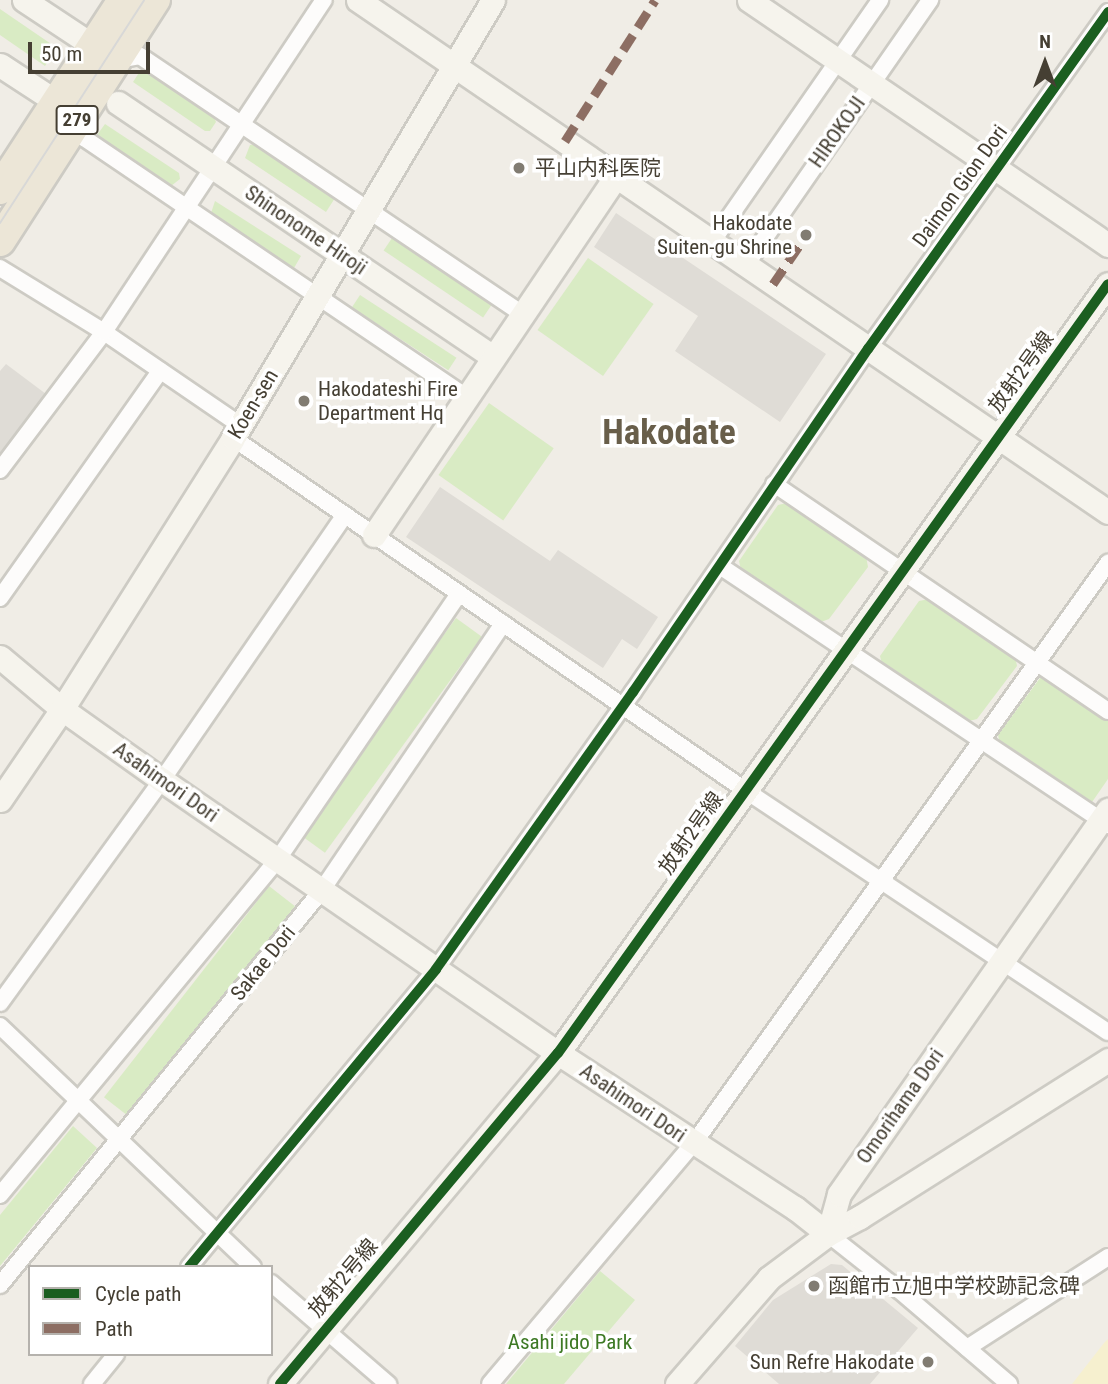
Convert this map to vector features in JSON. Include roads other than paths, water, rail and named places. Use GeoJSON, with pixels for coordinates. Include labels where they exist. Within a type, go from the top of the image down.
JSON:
{"type":"FeatureCollection","features":[{"type":"Feature","properties":{"kind":"highway","name":"279"},"geometry":{"type":"LineString","coordinates":[[104,53],[123,0]]}},
{"type":"Feature","properties":{"kind":"highway","name":"279"},"geometry":{"type":"LineString","coordinates":[[0,241],[67,110],[104,53],[155,0]]}},
{"type":"Feature","properties":{"kind":"highway","name":"279"},"geometry":{"type":"LineString","coordinates":[[0,189],[67,110]]}},
{"type":"Feature","properties":{"kind":"street"},"geometry":{"type":"LineString","coordinates":[[24,0],[104,53],[140,56],[523,314]]}},
{"type":"Feature","properties":{"kind":"street"},"geometry":{"type":"LineString","coordinates":[[0,470],[104,332],[324,0]]}},
{"type":"Feature","properties":{"kind":"street"},"geometry":{"type":"LineString","coordinates":[[358,0],[1108,512]]}},
{"type":"Feature","properties":{"kind":"street","name":"Koen-sen"},"geometry":{"type":"LineString","coordinates":[[0,800],[62,709],[237,431],[493,0]]}},
{"type":"Feature","properties":{"kind":"street"},"geometry":{"type":"LineString","coordinates":[[749,0],[1108,245]]}},
{"type":"Feature","properties":{"kind":"street","name":"HIROKOJI"},"geometry":{"type":"LineString","coordinates":[[712,242],[880,0]]}},
{"type":"Feature","properties":{"kind":"street","name":"HIROKOJI"},"geometry":{"type":"LineString","coordinates":[[746,265],[930,0]]}},
{"type":"Feature","properties":{"kind":"street","name":"Daimon Gion Dori"},"geometry":{"type":"LineString","coordinates":[[191,1265],[436,969],[623,705],[867,349],[1108,12]]}},
{"type":"Feature","properties":{"kind":"street"},"geometry":{"type":"LineString","coordinates":[[67,110],[118,103],[104,53]]}},
{"type":"Feature","properties":{"kind":"street"},"geometry":{"type":"LineString","coordinates":[[0,65],[67,110],[84,138],[467,397]]}},
{"type":"Feature","properties":{"kind":"street","name":"Shinonome Hiroji"},"geometry":{"type":"LineString","coordinates":[[118,103],[493,357]]}},
{"type":"Feature","properties":{"kind":"street"},"geometry":{"type":"LineString","coordinates":[[374,535],[616,176]]}},
{"type":"Feature","properties":{"kind":"street"},"geometry":{"type":"LineString","coordinates":[[0,268],[104,332],[160,371],[345,515],[459,594],[745,790],[1108,1032]]}},
{"type":"Feature","properties":{"kind":"street","name":"放射2号線"},"geometry":{"type":"LineString","coordinates":[[280,1384],[558,1053],[1108,284]]}},
{"type":"Feature","properties":{"kind":"street"},"geometry":{"type":"LineString","coordinates":[[0,598],[160,371]]}},
{"type":"Feature","properties":{"kind":"street"},"geometry":{"type":"LineString","coordinates":[[774,484],[1108,711]]}},
{"type":"Feature","properties":{"kind":"street"},"geometry":{"type":"LineString","coordinates":[[0,1003],[162,780],[345,515]]}},
{"type":"Feature","properties":{"kind":"street"},"geometry":{"type":"LineString","coordinates":[[490,1384],[694,1143],[1108,563]]}},
{"type":"Feature","properties":{"kind":"street"},"geometry":{"type":"LineString","coordinates":[[719,566],[980,741],[1105,818]]}},
{"type":"Feature","properties":{"kind":"street"},"geometry":{"type":"LineString","coordinates":[[0,1195],[278,859],[459,594]]}},
{"type":"Feature","properties":{"kind":"street","name":"Sakae Dori"},"geometry":{"type":"LineString","coordinates":[[0,1285],[322,890],[503,624]]}},
{"type":"Feature","properties":{"kind":"street","name":"Asahimori Dori"},"geometry":{"type":"LineString","coordinates":[[0,657],[62,709],[162,780],[558,1053],[795,1208],[828,1234]]}},
{"type":"Feature","properties":{"kind":"street","name":"Omorihama Dori"},"geometry":{"type":"LineString","coordinates":[[828,1234],[839,1194],[1105,818]]}},
{"type":"Feature","properties":{"kind":"street"},"geometry":{"type":"LineString","coordinates":[[0,1026],[251,1265]]}},
{"type":"Feature","properties":{"kind":"street"},"geometry":{"type":"LineString","coordinates":[[677,1384],[769,1278],[828,1234],[872,1210],[1108,1060]]}},
{"type":"Feature","properties":{"kind":"street"},"geometry":{"type":"LineString","coordinates":[[828,1234],[1009,1384]]}},
{"type":"Feature","properties":{"kind":"street"},"geometry":{"type":"LineString","coordinates":[[967,1348],[1108,1257]]}},
{"type":"Feature","properties":{"kind":"street"},"geometry":{"type":"LineString","coordinates":[[273,1285],[388,1384]]}},
{"type":"Feature","properties":{"kind":"street"},"geometry":{"type":"LineString","coordinates":[[92,1384],[114,1356]]}},
{"type":"Feature","properties":{"kind":"tram line"},"geometry":{"type":"LineString","coordinates":[[0,223],[144,0]]}},
{"type":"Feature","properties":{"kind":"place","name":"平山内科医院"},"geometry":{"type":"Point","coordinates":[519,168]}},
{"type":"Feature","properties":{"kind":"place","name":"Hakodate Suiten-gu Shrine"},"geometry":{"type":"Point","coordinates":[806,235]}},
{"type":"Feature","properties":{"kind":"place","name":"Hakodateshi Fire Department Hq"},"geometry":{"type":"Point","coordinates":[304,401]}},
{"type":"Feature","properties":{"kind":"place","name":"函館市立旭中学校跡記念碑"},"geometry":{"type":"Point","coordinates":[814,1286]}},
{"type":"Feature","properties":{"kind":"place","name":"Sun Refre Hakodate"},"geometry":{"type":"Point","coordinates":[928,1362]}},
{"type":"Feature","properties":{"kind":"district","name":"Hakodate"},"geometry":{"type":"Point","coordinates":[669,433]}},
{"type":"Feature","properties":{"kind":"park label","name":"Asahi jido Park"},"geometry":{"type":"Point","coordinates":[570,1342]}}]}
